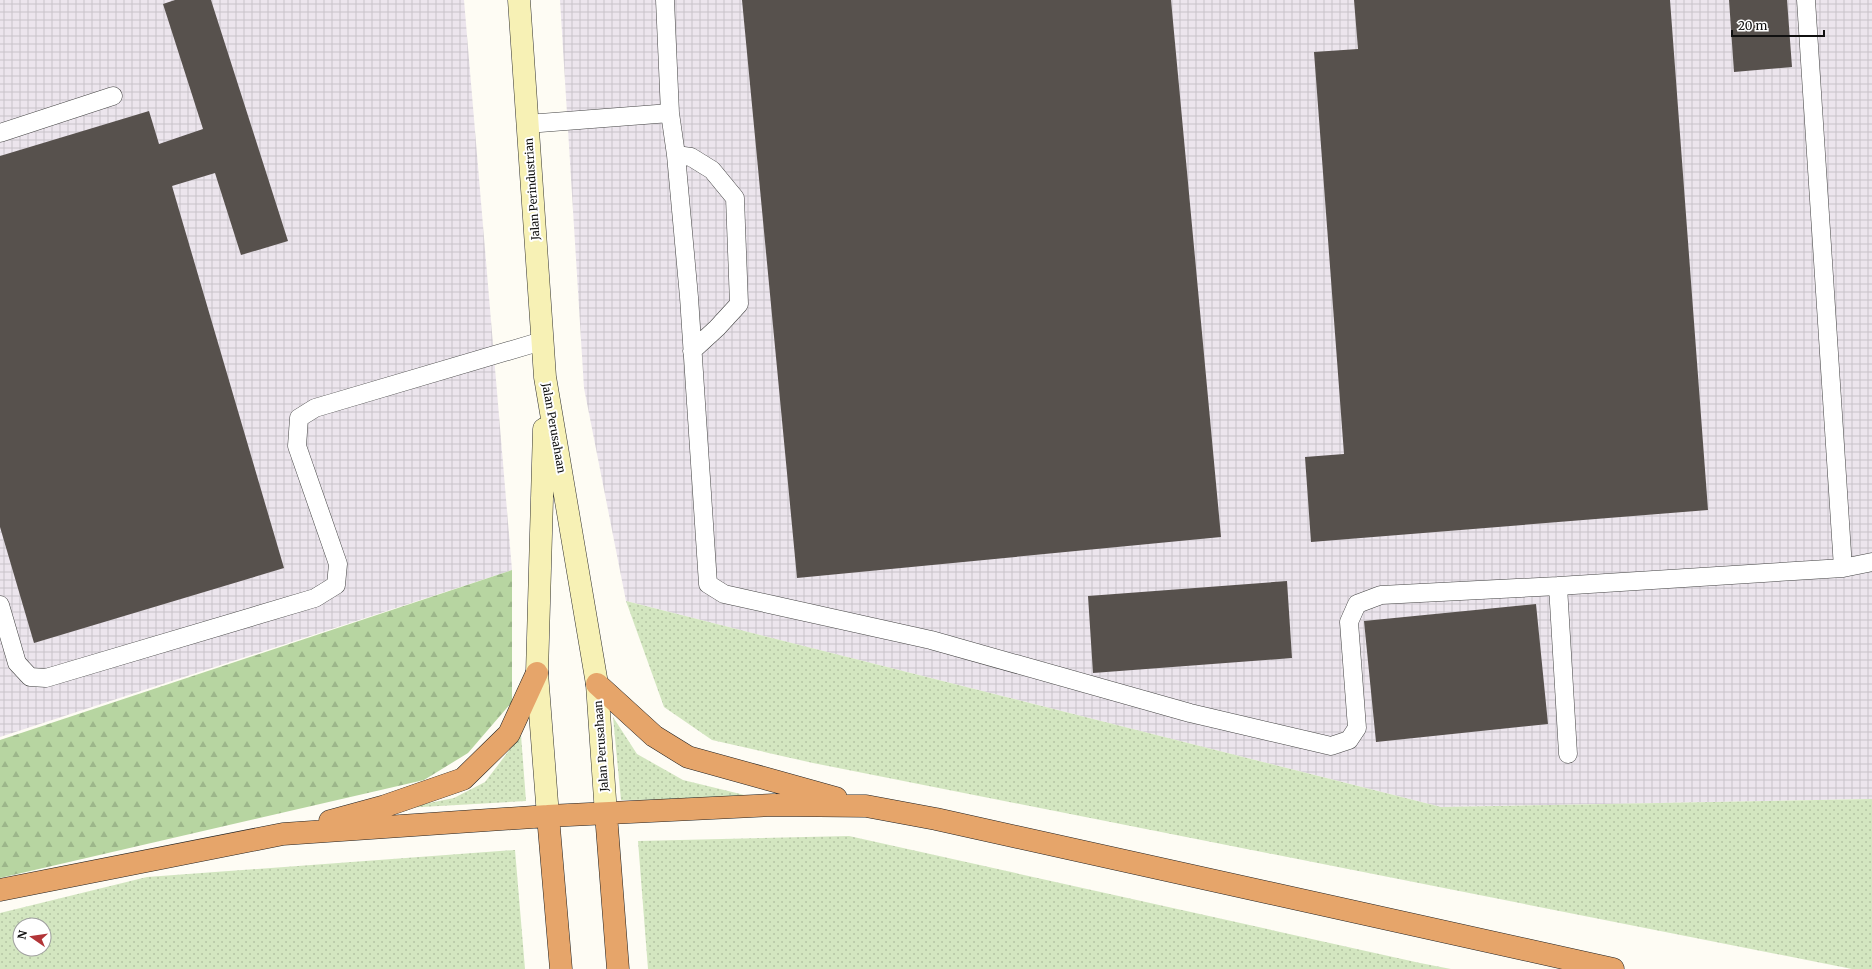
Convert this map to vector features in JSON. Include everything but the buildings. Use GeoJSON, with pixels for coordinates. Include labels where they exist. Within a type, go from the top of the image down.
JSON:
{"type":"FeatureCollection","features":[{"type":"Feature","properties":{"kind":"highway"},"geometry":{"type":"LineString","coordinates":[[0,890],[283,834],[385,806],[464,780],[509,734],[537,672]]}},
{"type":"Feature","properties":{"kind":"highway"},"geometry":{"type":"LineString","coordinates":[[597,684],[654,736],[688,757],[866,806],[936,819],[1613,969]]}},
{"type":"Feature","properties":{"kind":"highway"},"geometry":{"type":"LineString","coordinates":[[283,834],[548,816],[773,805],[866,806]]}},
{"type":"Feature","properties":{"kind":"highway"},"geometry":{"type":"LineString","coordinates":[[606,814],[618,969]]}},
{"type":"Feature","properties":{"kind":"highway"},"geometry":{"type":"LineString","coordinates":[[548,816],[561,969]]}},
{"type":"Feature","properties":{"kind":"main road","name":"Jalan Perindustrian"},"geometry":{"type":"LineString","coordinates":[[519,0],[545,378]]}},
{"type":"Feature","properties":{"kind":"main road","name":"Jalan Perusahaan"},"geometry":{"type":"LineString","coordinates":[[545,378],[537,672],[548,816]]}},
{"type":"Feature","properties":{"kind":"main road","name":"Jalan Perusahaan"},"geometry":{"type":"LineString","coordinates":[[545,378],[597,684],[606,814]]}},
{"type":"Feature","properties":{"kind":"lane"},"geometry":{"type":"LineString","coordinates":[[665,0],[670,113],[676,155],[692,351],[708,584],[724,594],[931,640],[1190,714],[1331,746],[1349,740],[1357,728],[1349,622],[1357,604],[1381,595],[1558,586],[1843,568],[1872,562]]}},
{"type":"Feature","properties":{"kind":"lane"},"geometry":{"type":"LineString","coordinates":[[1806,0],[1843,568]]}},
{"type":"Feature","properties":{"kind":"lane"},"geometry":{"type":"LineString","coordinates":[[0,133],[113,96]]}},
{"type":"Feature","properties":{"kind":"lane"},"geometry":{"type":"LineString","coordinates":[[527,124],[670,113]]}},
{"type":"Feature","properties":{"kind":"lane"},"geometry":{"type":"LineString","coordinates":[[676,155],[691,157],[712,170],[734,198],[739,304],[718,328],[692,351]]}},
{"type":"Feature","properties":{"kind":"lane"},"geometry":{"type":"LineString","coordinates":[[0,605],[17,663],[30,677],[46,678],[315,598],[336,585],[338,564],[297,446],[299,418],[315,408],[542,340]]}},
{"type":"Feature","properties":{"kind":"lane"},"geometry":{"type":"LineString","coordinates":[[1558,586],[1568,754]]}},
{"type":"Feature","properties":{"kind":"shaded area"},"geometry":{"type":"Polygon","coordinates":[[[0,0],[464,0],[512,570],[0,737],[0,0]]]}},
{"type":"Feature","properties":{"kind":"shaded area"},"geometry":{"type":"Polygon","coordinates":[[[560,0],[1872,0],[1872,799],[1441,807],[626,601],[584,388],[560,0]]]}},
{"type":"Feature","properties":{"kind":"green space"},"geometry":{"type":"Polygon","coordinates":[[[512,570],[512,702],[468,753],[424,780],[0,878],[0,740],[512,570]]]}},
{"type":"Feature","properties":{"kind":"green space"},"geometry":{"type":"Polygon","coordinates":[[[626,601],[1441,807],[1872,799],[1872,969],[1852,969],[813,763],[712,740],[664,707],[626,601]]]}},
{"type":"Feature","properties":{"kind":"green space"},"geometry":{"type":"Polygon","coordinates":[[[613,717],[637,754],[683,780],[761,799],[621,800],[613,717]]]}},
{"type":"Feature","properties":{"kind":"green space"},"geometry":{"type":"Polygon","coordinates":[[[521,735],[526,801],[404,808],[454,798],[485,782],[521,735]]]}},
{"type":"Feature","properties":{"kind":"green space"},"geometry":{"type":"Polygon","coordinates":[[[849,836],[1451,969],[648,969],[638,841],[849,836]]]}},
{"type":"Feature","properties":{"kind":"green space"},"geometry":{"type":"Polygon","coordinates":[[[515,850],[525,969],[0,969],[0,913],[147,877],[515,850]]]}}]}
